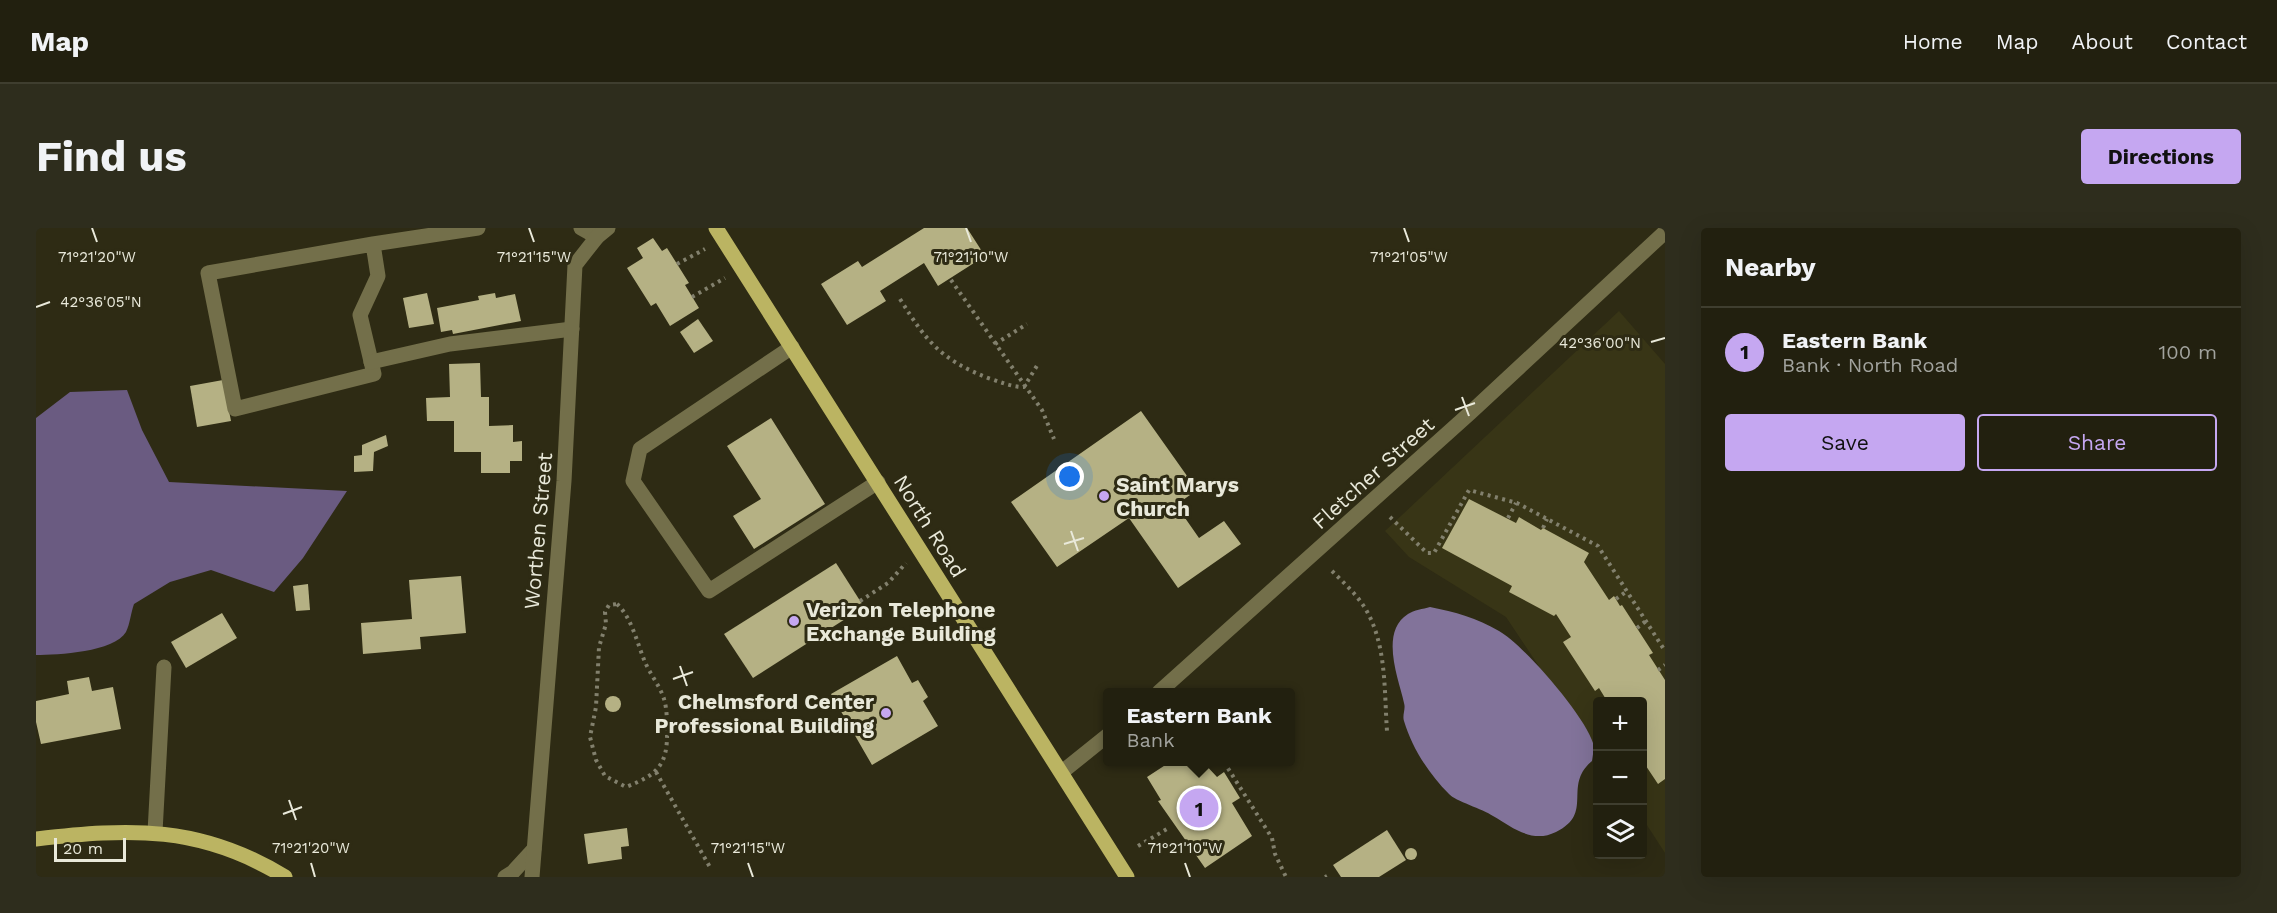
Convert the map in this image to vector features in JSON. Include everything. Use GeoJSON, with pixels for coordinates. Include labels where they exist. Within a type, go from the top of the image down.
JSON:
{"type":"FeatureCollection","features":[{"type":"Feature","properties":{"kind":"main road","name":"North Road"},"geometry":{"type":"LineString","coordinates":[[716,228],[1127,877]]}},
{"type":"Feature","properties":{"kind":"main road"},"geometry":{"type":"LineString","coordinates":[[36,840],[108,831],[155,832],[211,842],[237,851],[285,877]]}},
{"type":"Feature","properties":{"kind":"street"},"geometry":{"type":"LineString","coordinates":[[373,244],[378,276],[360,315],[374,374],[235,409],[208,273],[373,244],[478,228]]}},
{"type":"Feature","properties":{"kind":"street"},"geometry":{"type":"LineString","coordinates":[[581,228],[602,233]]}},
{"type":"Feature","properties":{"kind":"street","name":"Fletcher Street"},"geometry":{"type":"LineString","coordinates":[[1165,688],[1426,453],[1665,232]]}},
{"type":"Feature","properties":{"kind":"street","name":"Worthen Street"},"geometry":{"type":"LineString","coordinates":[[532,877],[564,482],[575,265],[602,233]]}},
{"type":"Feature","properties":{"kind":"street"},"geometry":{"type":"LineString","coordinates":[[371,362],[450,344],[572,329]]}},
{"type":"Feature","properties":{"kind":"street"},"geometry":{"type":"LineString","coordinates":[[792,347],[640,449],[633,481],[710,591],[878,482]]}},
{"type":"Feature","properties":{"kind":"street"},"geometry":{"type":"LineString","coordinates":[[155,832],[164,667]]}},
{"type":"Feature","properties":{"kind":"street"},"geometry":{"type":"LineString","coordinates":[[1062,772],[1103,738]]}},
{"type":"Feature","properties":{"kind":"street"},"geometry":{"type":"LineString","coordinates":[[505,877],[513,872],[534,849]]}},
{"type":"Feature","properties":{"kind":"path"},"geometry":{"type":"LineString","coordinates":[[677,264],[705,249]]}},
{"type":"Feature","properties":{"kind":"path"},"geometry":{"type":"LineString","coordinates":[[692,297],[724,278]]}},
{"type":"Feature","properties":{"kind":"path"},"geometry":{"type":"LineString","coordinates":[[951,280],[1042,410],[1054,439]]}},
{"type":"Feature","properties":{"kind":"path"},"geometry":{"type":"LineString","coordinates":[[900,299],[922,334],[940,353],[968,370],[1012,387],[1024,387]]}},
{"type":"Feature","properties":{"kind":"path"},"geometry":{"type":"LineString","coordinates":[[994,344],[1027,324]]}},
{"type":"Feature","properties":{"kind":"path"},"geometry":{"type":"LineString","coordinates":[[1024,387],[1038,364]]}},
{"type":"Feature","properties":{"kind":"path"},"geometry":{"type":"LineString","coordinates":[[1390,517],[1427,553],[1434,553],[1469,490],[1516,503],[1598,546],[1665,651]]}},
{"type":"Feature","properties":{"kind":"path"},"geometry":{"type":"LineString","coordinates":[[1508,518],[1516,503]]}},
{"type":"Feature","properties":{"kind":"path"},"geometry":{"type":"LineString","coordinates":[[1543,528],[1547,519]]}},
{"type":"Feature","properties":{"kind":"path"},"geometry":{"type":"LineString","coordinates":[[860,601],[888,583],[906,563]]}},
{"type":"Feature","properties":{"kind":"path"},"geometry":{"type":"LineString","coordinates":[[1332,571],[1363,604],[1376,628],[1381,652],[1387,731]]}},
{"type":"Feature","properties":{"kind":"path"},"geometry":{"type":"LineString","coordinates":[[1616,599],[1627,591]]}},
{"type":"Feature","properties":{"kind":"path"},"geometry":{"type":"LineString","coordinates":[[617,604],[626,612],[649,671],[663,697],[668,751],[656,772],[646,780],[626,787],[605,776],[596,759],[590,737],[596,707],[599,648],[606,624],[605,612],[609,605],[617,604]]}},
{"type":"Feature","properties":{"kind":"path"},"geometry":{"type":"LineString","coordinates":[[1637,628],[1646,621]]}},
{"type":"Feature","properties":{"kind":"path"},"geometry":{"type":"LineString","coordinates":[[1658,670],[1665,665]]}},
{"type":"Feature","properties":{"kind":"path"},"geometry":{"type":"LineString","coordinates":[[1227,766],[1272,838],[1275,854],[1287,876]]}},
{"type":"Feature","properties":{"kind":"path"},"geometry":{"type":"LineString","coordinates":[[656,772],[711,869]]}},
{"type":"Feature","properties":{"kind":"path"},"geometry":{"type":"LineString","coordinates":[[1138,846],[1167,829]]}},
{"type":"Feature","properties":{"kind":"shaded area"},"geometry":{"type":"Polygon","coordinates":[[[1619,311],[1665,364],[1665,853],[1647,825],[1647,697],[1593,697],[1593,747],[1506,617],[1409,557],[1385,531],[1619,311]]]}},
{"type":"Feature","properties":{"kind":"shaded area"},"geometry":{"type":"Polygon","coordinates":[[[127,390],[142,430],[169,482],[347,491],[303,558],[274,592],[211,570],[170,582],[134,604],[126,632],[120,639],[110,644],[85,651],[36,655],[36,418],[70,392],[127,390]]]}},
{"type":"Feature","properties":{"kind":"shaded area"},"geometry":{"type":"Polygon","coordinates":[[[1430,607],[1457,613],[1491,626],[1510,639],[1538,665],[1566,699],[1588,731],[1593,743],[1592,761],[1583,770],[1579,780],[1577,808],[1568,825],[1547,835],[1523,833],[1488,813],[1452,797],[1422,760],[1404,721],[1404,705],[1393,657],[1394,632],[1399,622],[1408,614],[1430,607]]]}},
{"type":"Feature","properties":{"kind":"building"},"geometry":{"type":"Polygon","coordinates":[[[924,228],[967,228],[985,256],[938,286],[924,263],[880,291],[886,301],[847,325],[821,284],[858,261],[862,267],[924,228]]]}},
{"type":"Feature","properties":{"kind":"building"},"geometry":{"type":"Polygon","coordinates":[[[653,238],[662,251],[667,248],[689,283],[685,285],[699,308],[670,326],[656,303],[651,306],[627,268],[643,258],[637,248],[653,238]]]}},
{"type":"Feature","properties":{"kind":"building"},"geometry":{"type":"Polygon","coordinates":[[[427,293],[434,324],[409,328],[403,298],[427,293]]]}},
{"type":"Feature","properties":{"kind":"building"},"geometry":{"type":"Polygon","coordinates":[[[495,293],[496,298],[515,294],[521,321],[453,334],[452,330],[441,332],[437,308],[479,300],[478,296],[495,293]]]}},
{"type":"Feature","properties":{"kind":"building"},"geometry":{"type":"Polygon","coordinates":[[[698,319],[713,341],[694,353],[680,332],[698,319]]]}},
{"type":"Feature","properties":{"kind":"building"},"geometry":{"type":"Polygon","coordinates":[[[480,363],[481,397],[489,397],[489,426],[513,425],[513,442],[522,441],[522,461],[510,461],[510,473],[481,473],[481,452],[454,452],[454,421],[427,421],[426,398],[450,397],[449,364],[480,363]]]}},
{"type":"Feature","properties":{"kind":"building"},"geometry":{"type":"Polygon","coordinates":[[[223,380],[231,421],[197,427],[190,386],[223,380]]]}},
{"type":"Feature","properties":{"kind":"building","name":"Saint Marys Church"},"geometry":{"type":"Polygon","coordinates":[[[1141,411],[1197,490],[1176,505],[1199,538],[1224,521],[1241,544],[1178,588],[1129,518],[1057,567],[1011,502],[1141,411]]]}},
{"type":"Feature","properties":{"kind":"building"},"geometry":{"type":"Polygon","coordinates":[[[771,418],[825,504],[754,549],[733,516],[761,499],[727,446],[771,418]]]}},
{"type":"Feature","properties":{"kind":"building"},"geometry":{"type":"Polygon","coordinates":[[[386,435],[388,446],[374,452],[373,471],[354,472],[354,456],[362,455],[362,445],[386,435]]]}},
{"type":"Feature","properties":{"kind":"building"},"geometry":{"type":"Polygon","coordinates":[[[1469,499],[1516,523],[1519,517],[1589,553],[1584,562],[1609,600],[1614,596],[1620,606],[1622,605],[1653,653],[1649,655],[1665,680],[1665,779],[1658,784],[1647,768],[1647,697],[1605,697],[1599,688],[1595,691],[1563,642],[1571,637],[1556,614],[1554,616],[1509,592],[1512,586],[1442,548],[1469,499]]]}},
{"type":"Feature","properties":{"kind":"building","name":"Verizon Telephone Exchange Building"},"geometry":{"type":"Polygon","coordinates":[[[836,563],[864,607],[753,678],[724,634],[836,563]]]}},
{"type":"Feature","properties":{"kind":"building"},"geometry":{"type":"Polygon","coordinates":[[[461,576],[466,633],[420,637],[421,649],[363,654],[361,623],[412,619],[409,580],[461,576]]]}},
{"type":"Feature","properties":{"kind":"building"},"geometry":{"type":"Polygon","coordinates":[[[308,584],[310,610],[296,611],[293,586],[308,584]]]}},
{"type":"Feature","properties":{"kind":"building"},"geometry":{"type":"Polygon","coordinates":[[[222,613],[237,638],[186,668],[171,642],[222,613]]]}},
{"type":"Feature","properties":{"kind":"building","name":"Chelmsford Center Professional Building"},"geometry":{"type":"Polygon","coordinates":[[[897,656],[912,683],[918,680],[928,697],[923,701],[938,726],[872,765],[831,694],[897,656]]]}},
{"type":"Feature","properties":{"kind":"building"},"geometry":{"type":"Polygon","coordinates":[[[89,677],[92,691],[113,687],[121,729],[41,744],[36,722],[36,701],[69,694],[67,681],[89,677]]]}},
{"type":"Feature","properties":{"kind":"building"},"geometry":{"type":"Polygon","coordinates":[[[613,696],[619,698],[621,704],[619,710],[613,712],[607,710],[605,704],[607,698],[613,696]]]}},
{"type":"Feature","properties":{"kind":"building"},"geometry":{"type":"Polygon","coordinates":[[[1164,766],[1207,766],[1217,777],[1224,772],[1240,798],[1232,803],[1252,836],[1205,868],[1158,801],[1161,800],[1147,777],[1164,766]]]}},
{"type":"Feature","properties":{"kind":"building"},"geometry":{"type":"Polygon","coordinates":[[[627,828],[629,846],[621,847],[622,859],[588,864],[584,834],[627,828]]]}},
{"type":"Feature","properties":{"kind":"building"},"geometry":{"type":"Polygon","coordinates":[[[1387,830],[1406,860],[1379,877],[1341,877],[1333,865],[1387,830]]]}},
{"type":"Feature","properties":{"kind":"building"},"geometry":{"type":"Polygon","coordinates":[[[1413,848],[1417,854],[1413,860],[1409,860],[1405,852],[1413,848]]]}},
{"type":"Feature","properties":{"kind":"place","name":"Saint Marys Church"},"geometry":{"type":"Point","coordinates":[1104,496]}},
{"type":"Feature","properties":{"kind":"place","name":"Verizon Telephone Exchange Building"},"geometry":{"type":"Point","coordinates":[794,621]}},
{"type":"Feature","properties":{"kind":"place","name":"Chelmsford Center Professional Building"},"geometry":{"type":"Point","coordinates":[886,713]}},
{"type":"Feature","properties":{"kind":"place","name":"Eastern Bank"},"geometry":{"type":"Point","coordinates":[1199,808]}}]}
